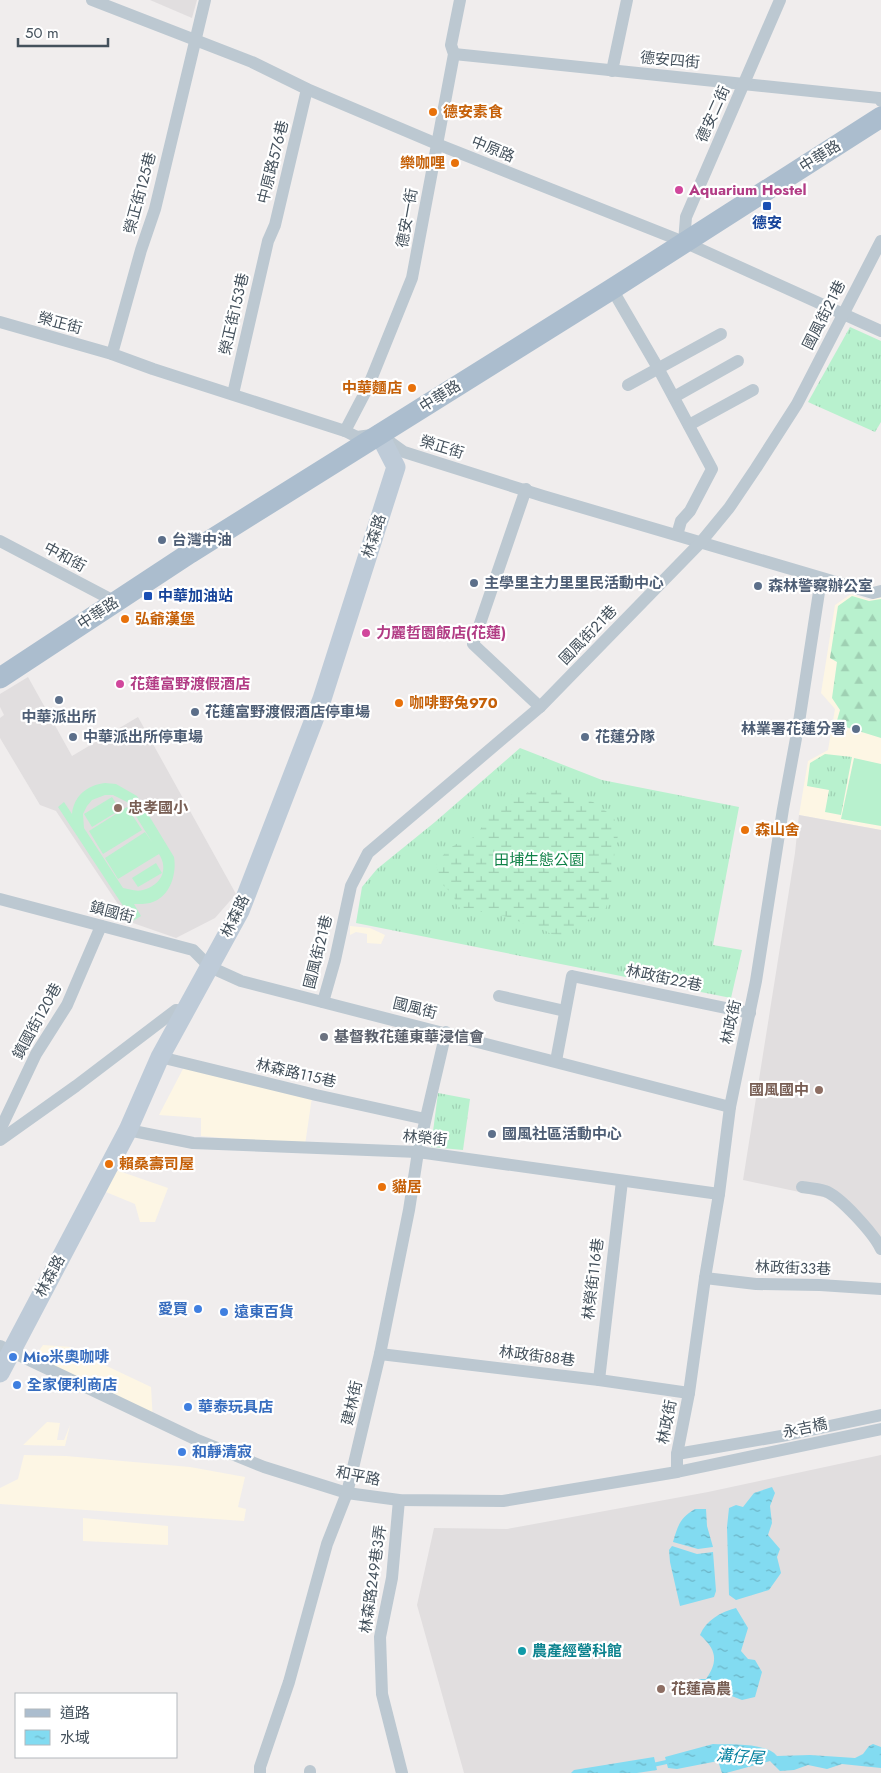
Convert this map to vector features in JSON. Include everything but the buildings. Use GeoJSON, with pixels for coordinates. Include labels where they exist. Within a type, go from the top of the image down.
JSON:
{"type":"FeatureCollection","features":[{"type":"Feature","properties":{"kind":"main road","name":"中華路"},"geometry":{"type":"LineString","coordinates":[[0,678],[379,434],[684,242],[881,102]]}},
{"type":"Feature","properties":{"kind":"street","name":"中原路"},"geometry":{"type":"LineString","coordinates":[[92,0],[252,62],[307,89],[437,144],[684,242],[881,331]]}},
{"type":"Feature","properties":{"kind":"street","name":"榮正街125巷"},"geometry":{"type":"LineString","coordinates":[[112,354],[141,250],[155,209],[194,39],[205,0]]}},
{"type":"Feature","properties":{"kind":"street","name":"德安一街"},"geometry":{"type":"LineString","coordinates":[[345,431],[368,387],[412,278],[454,54],[450,44],[460,0]]}},
{"type":"Feature","properties":{"kind":"street"},"geometry":{"type":"LineString","coordinates":[[612,71],[628,0]]}},
{"type":"Feature","properties":{"kind":"street","name":"德安二街"},"geometry":{"type":"LineString","coordinates":[[684,242],[686,217],[780,0]]}},
{"type":"Feature","properties":{"kind":"street","name":"德安四街"},"geometry":{"type":"LineString","coordinates":[[454,54],[744,84],[881,102]]}},
{"type":"Feature","properties":{"kind":"street","name":"中原路576巷"},"geometry":{"type":"LineString","coordinates":[[268,242],[275,225],[307,89]]}},
{"type":"Feature","properties":{"kind":"street","name":"國風街21巷"},"geometry":{"type":"LineString","coordinates":[[323,1002],[335,960],[351,886],[368,853],[540,707],[701,542],[751,476],[797,404],[881,241]]}},
{"type":"Feature","properties":{"kind":"street","name":"榮正街153巷"},"geometry":{"type":"LineString","coordinates":[[233,394],[268,242]]}},
{"type":"Feature","properties":{"kind":"street"},"geometry":{"type":"LineString","coordinates":[[612,289],[658,368],[712,469],[690,511],[681,521],[677,535]]}},
{"type":"Feature","properties":{"kind":"street","name":"榮正街"},"geometry":{"type":"LineString","coordinates":[[2,327],[112,354],[345,431],[357,437],[379,434],[404,452],[821,579],[873,593],[881,591]]}},
{"type":"Feature","properties":{"kind":"street"},"geometry":{"type":"LineString","coordinates":[[628,385],[721,334]]}},
{"type":"Feature","properties":{"kind":"street"},"geometry":{"type":"LineString","coordinates":[[674,397],[738,361]]}},
{"type":"Feature","properties":{"kind":"street"},"geometry":{"type":"LineString","coordinates":[[689,425],[753,390]]}},
{"type":"Feature","properties":{"kind":"street","name":"林森路"},"geometry":{"type":"LineString","coordinates":[[0,1373],[5,1349],[128,1130],[160,1057],[240,911],[322,699],[396,467],[379,434]]}},
{"type":"Feature","properties":{"kind":"street"},"geometry":{"type":"LineString","coordinates":[[526,490],[473,644],[540,707]]}},
{"type":"Feature","properties":{"kind":"street","name":"中和街"},"geometry":{"type":"LineString","coordinates":[[0,541],[116,602]]}},
{"type":"Feature","properties":{"kind":"street","name":"林政街"},"geometry":{"type":"LineString","coordinates":[[678,1472],[677,1454],[689,1393],[730,1107],[756,981],[821,579]]}},
{"type":"Feature","properties":{"kind":"street","name":"鎮國街"},"geometry":{"type":"LineString","coordinates":[[0,899],[193,950],[210,967]]}},
{"type":"Feature","properties":{"kind":"street","name":"鎮國街120巷"},"geometry":{"type":"LineString","coordinates":[[0,1130],[36,1054],[67,1005],[101,926]]}},
{"type":"Feature","properties":{"kind":"street","name":"國風街"},"geometry":{"type":"LineString","coordinates":[[210,967],[242,981],[446,1032],[730,1107]]}},
{"type":"Feature","properties":{"kind":"street","name":"林政街22巷"},"geometry":{"type":"LineString","coordinates":[[565,1011],[572,976],[750,1013]]}},
{"type":"Feature","properties":{"kind":"street"},"geometry":{"type":"LineString","coordinates":[[499,996],[565,1011],[556,1061]]}},
{"type":"Feature","properties":{"kind":"street"},"geometry":{"type":"LineString","coordinates":[[0,1140],[76,1086],[176,1010],[186,1011]]}},
{"type":"Feature","properties":{"kind":"street","name":"建林街"},"geometry":{"type":"LineString","coordinates":[[260,1773],[260,1767],[289,1682],[327,1544],[347,1493],[380,1354],[409,1210],[418,1152],[446,1032]]}},
{"type":"Feature","properties":{"kind":"street","name":"林森路115巷"},"geometry":{"type":"LineString","coordinates":[[160,1057],[425,1119]]}},
{"type":"Feature","properties":{"kind":"street","name":"林榮街"},"geometry":{"type":"LineString","coordinates":[[128,1130],[193,1142],[418,1152],[719,1194]]}},
{"type":"Feature","properties":{"kind":"street","name":"林榮街116巷"},"geometry":{"type":"LineString","coordinates":[[599,1380],[622,1181]]}},
{"type":"Feature","properties":{"kind":"street"},"geometry":{"type":"LineString","coordinates":[[802,1187],[825,1191],[836,1197],[876,1239],[881,1249]]}},
{"type":"Feature","properties":{"kind":"street","name":"林政街33巷"},"geometry":{"type":"LineString","coordinates":[[705,1278],[756,1284],[820,1285],[881,1289]]}},
{"type":"Feature","properties":{"kind":"street","name":"和平路"},"geometry":{"type":"LineString","coordinates":[[5,1349],[204,1442],[264,1467],[347,1493],[400,1500],[503,1501],[678,1472],[736,1459]]}},
{"type":"Feature","properties":{"kind":"street","name":"林政街88巷"},"geometry":{"type":"LineString","coordinates":[[380,1354],[599,1380],[689,1393]]}},
{"type":"Feature","properties":{"kind":"street"},"geometry":{"type":"LineString","coordinates":[[677,1454],[787,1435],[881,1415]]}},
{"type":"Feature","properties":{"kind":"street","name":"永吉橋"},"geometry":{"type":"LineString","coordinates":[[736,1459],[881,1429]]}},
{"type":"Feature","properties":{"kind":"street","name":"林森路249巷3弄"},"geometry":{"type":"LineString","coordinates":[[400,1500],[392,1578],[380,1637],[382,1694],[402,1773]]}},
{"type":"Feature","properties":{"kind":"shaded area"},"geometry":{"type":"Polygon","coordinates":[[[150,0],[197,0],[192,18],[150,0]]]}},
{"type":"Feature","properties":{"kind":"shaded area","name":"林業署花蓮分署"},"geometry":{"type":"Polygon","coordinates":[[[851,594],[870,600],[881,597],[881,830],[799,815],[808,761],[828,750],[835,709],[821,693],[835,605],[851,594]]]}},
{"type":"Feature","properties":{"kind":"shaded area","name":"忠孝國小"},"geometry":{"type":"Polygon","coordinates":[[[28,677],[72,756],[138,717],[236,894],[215,918],[176,938],[130,922],[56,811],[40,805],[0,738],[0,718],[4,715],[0,707],[0,694],[28,677]]]}},
{"type":"Feature","properties":{"kind":"shaded area","name":"國風國中"},"geometry":{"type":"Polygon","coordinates":[[[799,815],[881,830],[881,1249],[846,1202],[743,1180],[795,853],[799,815]]]}},
{"type":"Feature","properties":{"kind":"shaded area"},"geometry":{"type":"Polygon","coordinates":[[[350,926],[370,928],[385,935],[381,944],[367,943],[367,934],[356,932],[350,935],[350,926]]]}},
{"type":"Feature","properties":{"kind":"shaded area"},"geometry":{"type":"Polygon","coordinates":[[[185,1065],[312,1097],[305,1145],[201,1136],[201,1118],[159,1115],[185,1065]]]}},
{"type":"Feature","properties":{"kind":"shaded area"},"geometry":{"type":"Polygon","coordinates":[[[116,1170],[168,1188],[155,1222],[140,1222],[135,1204],[106,1192],[116,1170]]]}},
{"type":"Feature","properties":{"kind":"shaded area"},"geometry":{"type":"Polygon","coordinates":[[[43,1345],[71,1347],[77,1362],[94,1360],[151,1387],[153,1422],[31,1362],[43,1345]]]}},
{"type":"Feature","properties":{"kind":"shaded area"},"geometry":{"type":"Polygon","coordinates":[[[47,1422],[60,1423],[57,1440],[64,1440],[70,1425],[65,1446],[23,1445],[47,1422]]]}},
{"type":"Feature","properties":{"kind":"shaded area"},"geometry":{"type":"Polygon","coordinates":[[[24,1455],[66,1456],[190,1467],[245,1477],[238,1507],[246,1509],[244,1521],[0,1504],[0,1488],[18,1479],[24,1455]]]}},
{"type":"Feature","properties":{"kind":"shaded area","name":"花蓮高農"},"geometry":{"type":"Polygon","coordinates":[[[881,1455],[881,1773],[464,1773],[417,1605],[434,1528],[507,1529],[708,1492],[881,1455]]]}},
{"type":"Feature","properties":{"kind":"shaded area"},"geometry":{"type":"Polygon","coordinates":[[[83,1518],[168,1526],[168,1545],[83,1541],[83,1518]]]}},
{"type":"Feature","properties":{"kind":"green space"},"geometry":{"type":"Polygon","coordinates":[[[850,327],[881,341],[881,422],[875,432],[808,402],[850,327]]]}},
{"type":"Feature","properties":{"kind":"green space"},"geometry":{"type":"Polygon","coordinates":[[[852,596],[869,601],[881,599],[881,738],[836,724],[840,710],[832,698],[837,662],[830,658],[838,606],[852,596]]]}},
{"type":"Feature","properties":{"kind":"green space","name":"田埔生態公園"},"geometry":{"type":"Polygon","coordinates":[[[520,748],[602,780],[739,807],[713,945],[742,950],[731,998],[356,923],[362,887],[377,869],[435,822],[520,748]]]}},
{"type":"Feature","properties":{"kind":"green space"},"geometry":{"type":"Polygon","coordinates":[[[825,754],[852,757],[841,815],[825,812],[829,790],[807,786],[810,763],[825,754]]]}},
{"type":"Feature","properties":{"kind":"green space"},"geometry":{"type":"Polygon","coordinates":[[[854,758],[881,764],[881,826],[841,819],[854,758]]]}},
{"type":"Feature","properties":{"kind":"green space"},"geometry":{"type":"Polygon","coordinates":[[[98,784],[116,784],[137,796],[174,857],[173,878],[167,891],[157,900],[134,904],[141,916],[133,921],[58,807],[64,802],[72,814],[75,802],[82,792],[98,784]],[[105,795],[92,800],[83,814],[84,828],[123,888],[135,891],[149,888],[159,881],[162,876],[163,866],[159,854],[118,879],[105,858],[145,832],[152,842],[127,802],[113,795],[105,795]]]}},
{"type":"Feature","properties":{"kind":"green space"},"geometry":{"type":"Polygon","coordinates":[[[562,790],[593,802],[614,817],[618,835],[613,863],[613,883],[606,908],[565,935],[551,934],[539,927],[528,926],[512,918],[486,912],[466,911],[457,906],[453,895],[443,885],[436,865],[444,854],[462,841],[475,837],[497,805],[512,794],[562,790]]]}},
{"type":"Feature","properties":{"kind":"green space"},"geometry":{"type":"Polygon","coordinates":[[[112,797],[120,810],[92,827],[84,814],[112,797]]]}},
{"type":"Feature","properties":{"kind":"green space"},"geometry":{"type":"Polygon","coordinates":[[[127,807],[142,830],[103,854],[89,831],[127,807]]]}},
{"type":"Feature","properties":{"kind":"green space"},"geometry":{"type":"Polygon","coordinates":[[[156,863],[162,873],[138,887],[132,878],[156,863]]]}},
{"type":"Feature","properties":{"kind":"green space"},"geometry":{"type":"Polygon","coordinates":[[[438,1093],[470,1099],[463,1150],[431,1147],[438,1093]]]}},
{"type":"Feature","properties":{"kind":"water"},"geometry":{"type":"Polygon","coordinates":[[[772,1487],[775,1493],[770,1506],[772,1523],[768,1535],[780,1549],[777,1557],[781,1573],[769,1590],[736,1600],[729,1595],[727,1527],[729,1508],[736,1505],[743,1507],[754,1493],[772,1487]]]}},
{"type":"Feature","properties":{"kind":"water"},"geometry":{"type":"Polygon","coordinates":[[[695,1509],[706,1509],[707,1526],[713,1547],[698,1549],[673,1542],[680,1523],[695,1509]]]}},
{"type":"Feature","properties":{"kind":"water"},"geometry":{"type":"Polygon","coordinates":[[[672,1546],[697,1554],[713,1552],[716,1591],[714,1597],[680,1606],[670,1562],[669,1550],[672,1546]]]}},
{"type":"Feature","properties":{"kind":"water"},"geometry":{"type":"Polygon","coordinates":[[[736,1608],[748,1628],[741,1651],[748,1659],[755,1660],[762,1672],[755,1697],[742,1700],[729,1695],[702,1694],[696,1685],[698,1679],[706,1679],[710,1673],[714,1656],[710,1645],[700,1635],[706,1625],[715,1617],[736,1608]]]}},
{"type":"Feature","properties":{"kind":"water"},"geometry":{"type":"Polygon","coordinates":[[[713,1744],[756,1746],[764,1748],[777,1756],[810,1755],[855,1758],[863,1754],[873,1744],[881,1747],[881,1768],[842,1764],[827,1769],[808,1765],[794,1770],[780,1771],[770,1761],[722,1773],[718,1761],[677,1769],[668,1768],[665,1757],[713,1744]]]}},
{"type":"Feature","properties":{"kind":"water"},"geometry":{"type":"Polygon","coordinates":[[[654,1757],[657,1770],[637,1773],[571,1773],[574,1770],[654,1757]]]}},
{"type":"Feature","properties":{"kind":"waterway","name":"溝仔尾"},"geometry":{"type":"LineString","coordinates":[[653,1765],[671,1761]]}},
{"type":"Feature","properties":{"kind":"place","name":"德安素食"},"geometry":{"type":"Point","coordinates":[433,112]}},
{"type":"Feature","properties":{"kind":"place","name":"樂咖哩"},"geometry":{"type":"Point","coordinates":[455,163]}},
{"type":"Feature","properties":{"kind":"place","name":"Aquarium Hostel"},"geometry":{"type":"Point","coordinates":[679,190]}},
{"type":"Feature","properties":{"kind":"place","name":"德安"},"geometry":{"type":"Point","coordinates":[767,206]}},
{"type":"Feature","properties":{"kind":"place","name":"中華麵店"},"geometry":{"type":"Point","coordinates":[412,388]}},
{"type":"Feature","properties":{"kind":"place","name":"台灣中油"},"geometry":{"type":"Point","coordinates":[162,540]}},
{"type":"Feature","properties":{"kind":"place","name":"主學里主力里里民活動中心"},"geometry":{"type":"Point","coordinates":[474,583]}},
{"type":"Feature","properties":{"kind":"place","name":"森林警察辦公室"},"geometry":{"type":"Point","coordinates":[758,586]}},
{"type":"Feature","properties":{"kind":"place","name":"中華加油站"},"geometry":{"type":"Point","coordinates":[148,596]}},
{"type":"Feature","properties":{"kind":"place","name":"弘爺漢堡"},"geometry":{"type":"Point","coordinates":[125,619]}},
{"type":"Feature","properties":{"kind":"place","name":"力麗哲園飯店(花蓮)"},"geometry":{"type":"Point","coordinates":[366,633]}},
{"type":"Feature","properties":{"kind":"place","name":"花蓮富野渡假酒店"},"geometry":{"type":"Point","coordinates":[120,684]}},
{"type":"Feature","properties":{"kind":"place","name":"中華派出所"},"geometry":{"type":"Point","coordinates":[59,700]}},
{"type":"Feature","properties":{"kind":"place","name":"咖啡野兔970"},"geometry":{"type":"Point","coordinates":[399,703]}},
{"type":"Feature","properties":{"kind":"place","name":"花蓮富野渡假酒店停車場"},"geometry":{"type":"Point","coordinates":[195,712]}},
{"type":"Feature","properties":{"kind":"place","name":"林業署花蓮分署"},"geometry":{"type":"Point","coordinates":[856,729]}},
{"type":"Feature","properties":{"kind":"place","name":"中華派出所停車場"},"geometry":{"type":"Point","coordinates":[73,737]}},
{"type":"Feature","properties":{"kind":"place","name":"花蓮分隊"},"geometry":{"type":"Point","coordinates":[585,737]}},
{"type":"Feature","properties":{"kind":"place","name":"忠孝國小"},"geometry":{"type":"Point","coordinates":[118,808]}},
{"type":"Feature","properties":{"kind":"place","name":"森山舍"},"geometry":{"type":"Point","coordinates":[745,830]}},
{"type":"Feature","properties":{"kind":"place","name":"基督教花蓮東華浸信會"},"geometry":{"type":"Point","coordinates":[324,1037]}},
{"type":"Feature","properties":{"kind":"place","name":"國風國中"},"geometry":{"type":"Point","coordinates":[819,1090]}},
{"type":"Feature","properties":{"kind":"place","name":"國風社區活動中心"},"geometry":{"type":"Point","coordinates":[492,1134]}},
{"type":"Feature","properties":{"kind":"place","name":"賴桑壽司屋"},"geometry":{"type":"Point","coordinates":[109,1164]}},
{"type":"Feature","properties":{"kind":"place","name":"貓居"},"geometry":{"type":"Point","coordinates":[382,1187]}},
{"type":"Feature","properties":{"kind":"place","name":"愛買"},"geometry":{"type":"Point","coordinates":[198,1309]}},
{"type":"Feature","properties":{"kind":"place","name":"遠東百貨"},"geometry":{"type":"Point","coordinates":[224,1312]}},
{"type":"Feature","properties":{"kind":"place","name":"Mio米奧咖啡"},"geometry":{"type":"Point","coordinates":[13,1357]}},
{"type":"Feature","properties":{"kind":"place","name":"全家便利商店"},"geometry":{"type":"Point","coordinates":[17,1385]}},
{"type":"Feature","properties":{"kind":"place","name":"華泰玩具店"},"geometry":{"type":"Point","coordinates":[188,1407]}},
{"type":"Feature","properties":{"kind":"place","name":"和靜清寂"},"geometry":{"type":"Point","coordinates":[182,1452]}},
{"type":"Feature","properties":{"kind":"place","name":"農產經營科館"},"geometry":{"type":"Point","coordinates":[522,1651]}},
{"type":"Feature","properties":{"kind":"place","name":"花蓮高農"},"geometry":{"type":"Point","coordinates":[661,1689]}}]}
